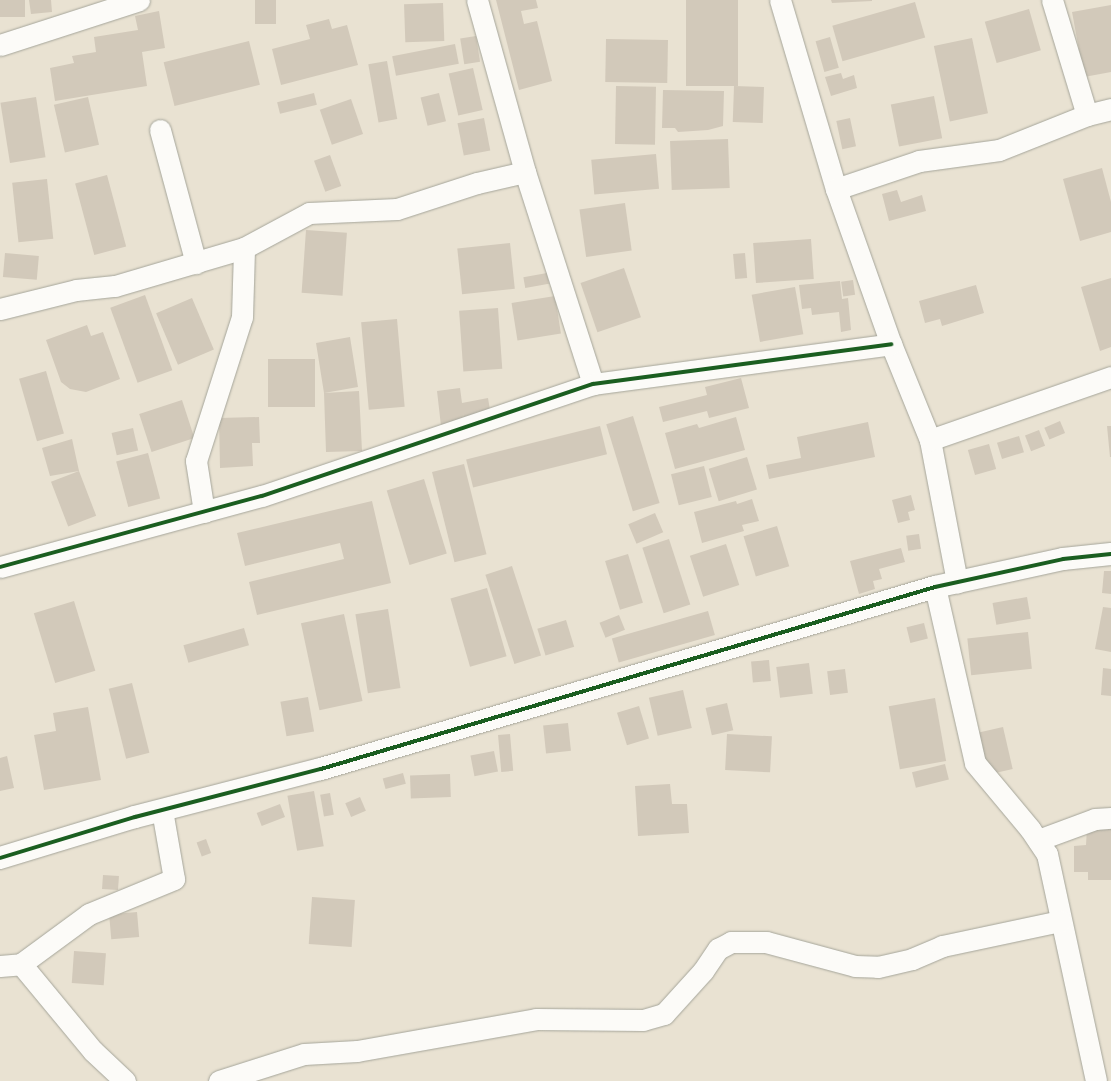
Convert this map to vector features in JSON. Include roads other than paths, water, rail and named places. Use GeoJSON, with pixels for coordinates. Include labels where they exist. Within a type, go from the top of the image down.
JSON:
{"type":"FeatureCollection","features":[{"type":"Feature","properties":{"kind":"street"},"geometry":{"type":"LineString","coordinates":[[0,45],[139,0]]}},
{"type":"Feature","properties":{"kind":"street"},"geometry":{"type":"LineString","coordinates":[[477,0],[525,172],[593,384]]}},
{"type":"Feature","properties":{"kind":"street"},"geometry":{"type":"LineString","coordinates":[[780,0],[836,189],[892,344],[930,440],[957,582]]}},
{"type":"Feature","properties":{"kind":"street"},"geometry":{"type":"LineString","coordinates":[[1052,0],[1087,115]]}},
{"type":"Feature","properties":{"kind":"street"},"geometry":{"type":"LineString","coordinates":[[836,189],[919,161],[999,150],[1087,115],[1111,109]]}},
{"type":"Feature","properties":{"kind":"street"},"geometry":{"type":"LineString","coordinates":[[160,130],[196,263]]}},
{"type":"Feature","properties":{"kind":"street"},"geometry":{"type":"LineString","coordinates":[[0,309],[76,290],[115,286],[196,263],[244,248],[309,213],[397,209],[477,182],[525,172]]}},
{"type":"Feature","properties":{"kind":"street"},"geometry":{"type":"LineString","coordinates":[[204,512],[196,461],[242,317],[244,248]]}},
{"type":"Feature","properties":{"kind":"street"},"geometry":{"type":"LineString","coordinates":[[0,567],[262,496],[593,384],[747,362],[892,344]]}},
{"type":"Feature","properties":{"kind":"street"},"geometry":{"type":"LineString","coordinates":[[930,440],[1111,377]]}},
{"type":"Feature","properties":{"kind":"street"},"geometry":{"type":"LineString","coordinates":[[0,858],[162,810],[321,769],[935,587],[1063,559],[1111,554]]}},
{"type":"Feature","properties":{"kind":"street"},"geometry":{"type":"LineString","coordinates":[[935,587],[975,763],[1038,840],[1047,854],[1060,921],[1096,1081]]}},
{"type":"Feature","properties":{"kind":"street"},"geometry":{"type":"LineString","coordinates":[[0,966],[21,964],[89,914],[174,879],[162,810]]}},
{"type":"Feature","properties":{"kind":"street"},"geometry":{"type":"LineString","coordinates":[[1038,840],[1095,819],[1111,818]]}},
{"type":"Feature","properties":{"kind":"street"},"geometry":{"type":"LineString","coordinates":[[219,1081],[304,1054],[357,1051],[536,1019],[643,1020],[664,1014],[703,972],[718,949],[731,942],[766,942],[855,966],[878,967],[912,959],[942,946],[1060,921]]}},
{"type":"Feature","properties":{"kind":"street"},"geometry":{"type":"LineString","coordinates":[[21,964],[93,1052],[125,1081]]}}]}
